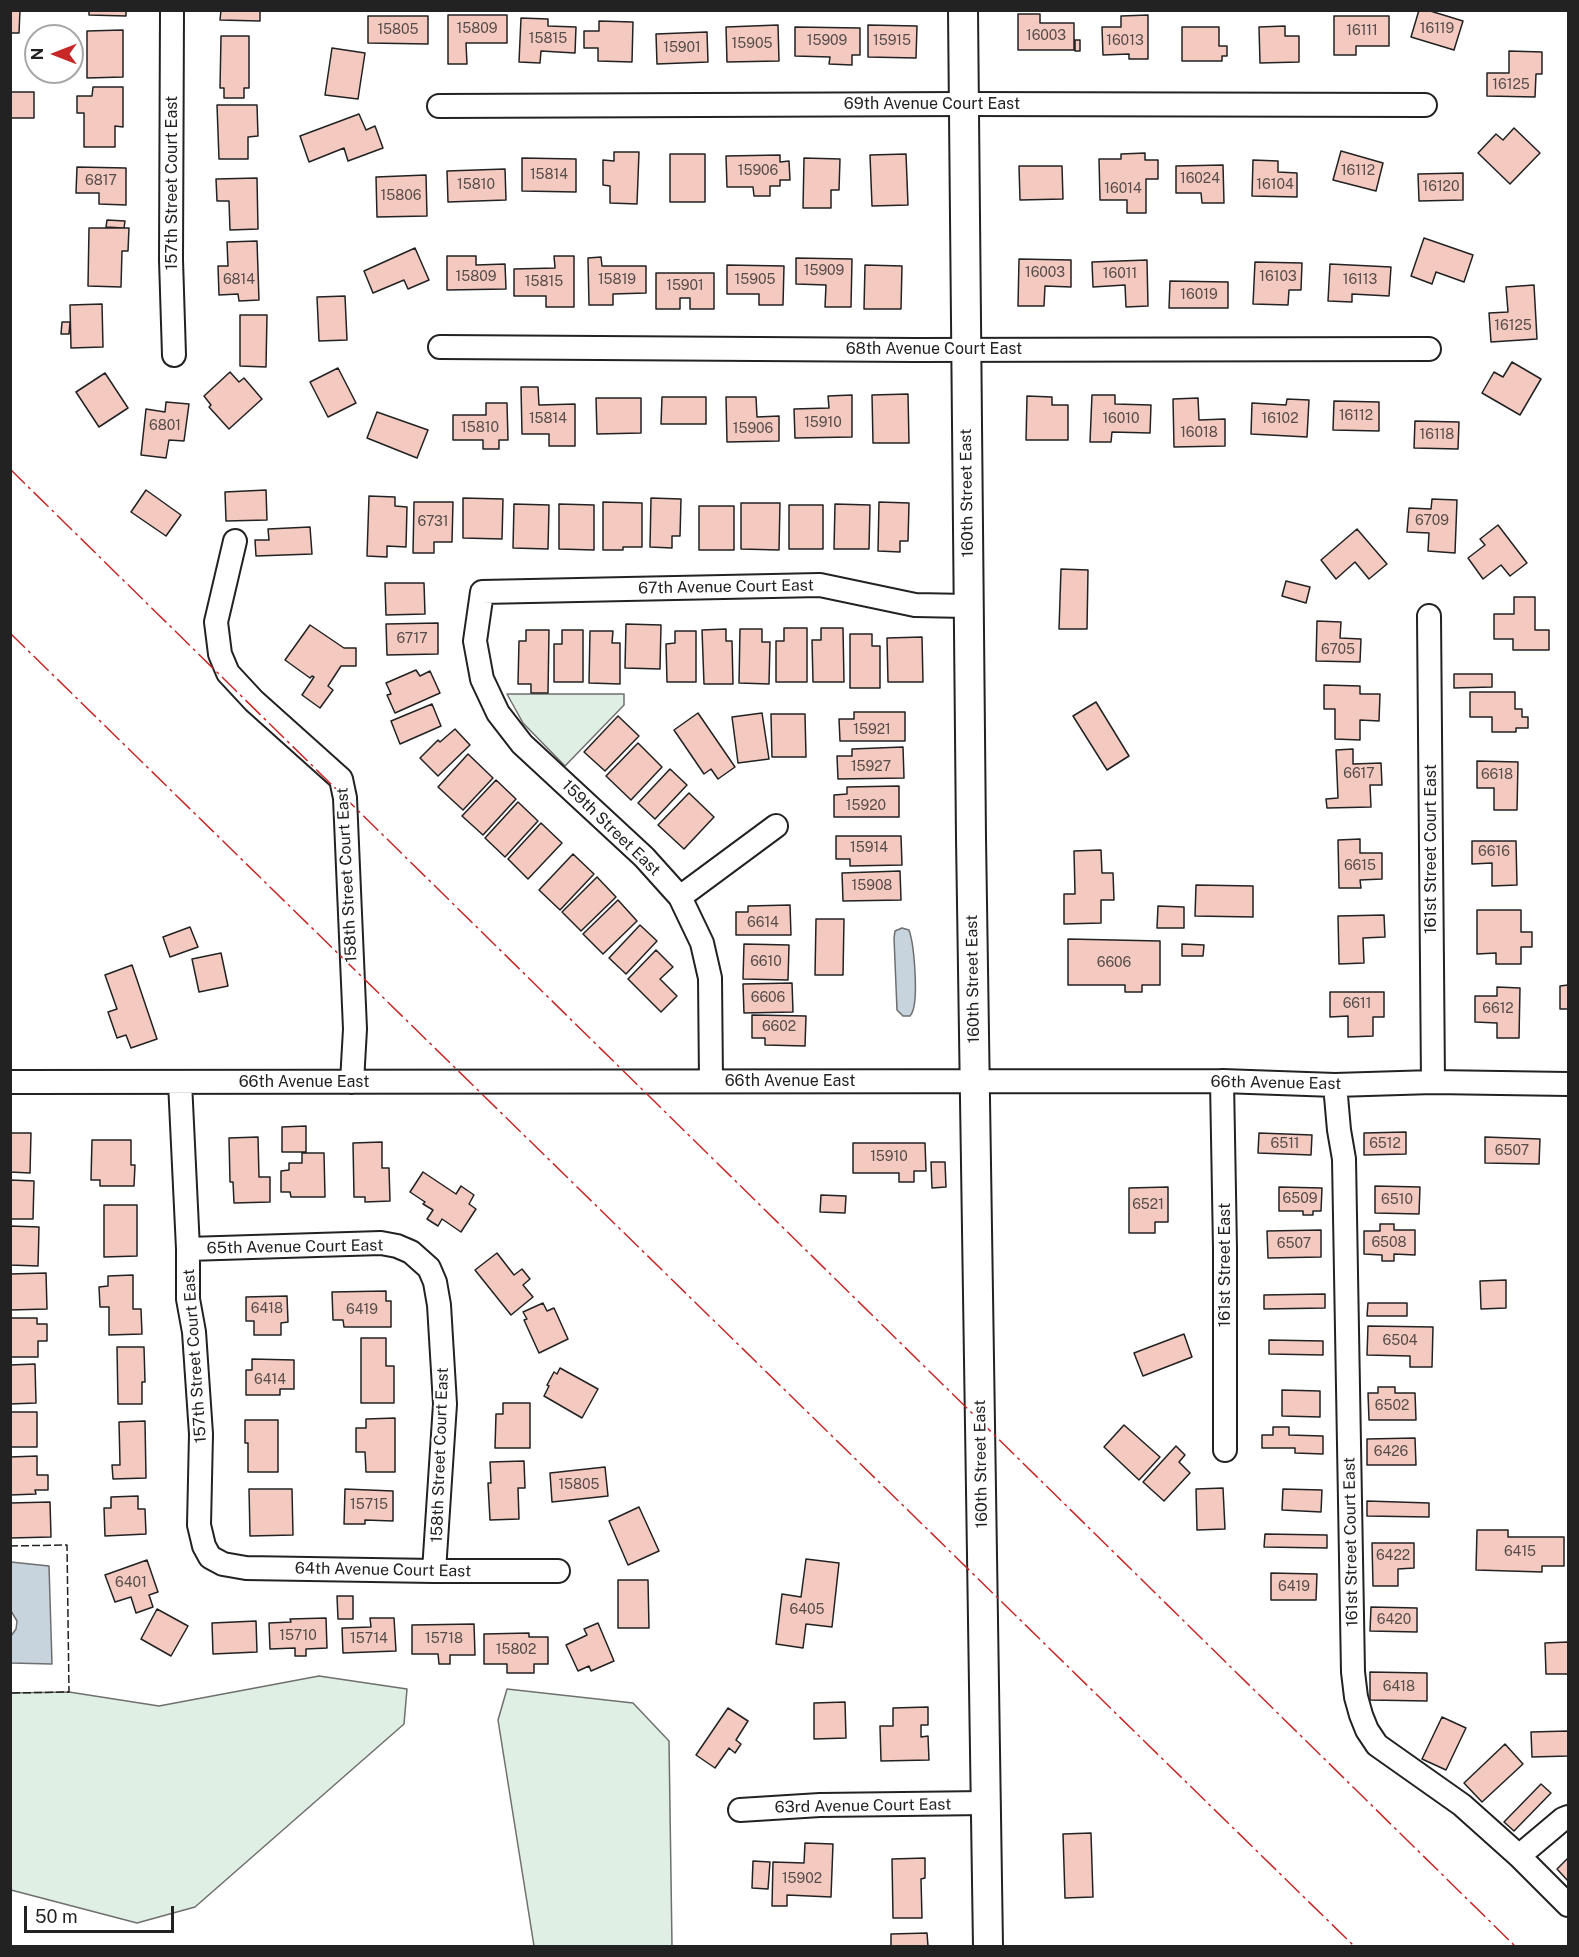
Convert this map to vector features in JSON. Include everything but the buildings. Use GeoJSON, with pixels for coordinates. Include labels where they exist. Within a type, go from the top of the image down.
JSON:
{"type":"FeatureCollection","features":[{"type":"Feature","properties":{"kind":"main road","name":"160th Street East"},"geometry":{"type":"LineString","coordinates":[[963,10],[965,349],[988,1947]]}},
{"type":"Feature","properties":{"kind":"street","name":"157th Street Court East"},"geometry":{"type":"LineString","coordinates":[[172,10],[171,260],[174,355]]}},
{"type":"Feature","properties":{"kind":"street","name":"69th Avenue Court East"},"geometry":{"type":"LineString","coordinates":[[439,106],[1425,105]]}},
{"type":"Feature","properties":{"kind":"street","name":"68th Avenue Court East"},"geometry":{"type":"LineString","coordinates":[[440,347],[1429,349]]}},
{"type":"Feature","properties":{"kind":"street","name":"158th Street Court East"},"geometry":{"type":"LineString","coordinates":[[235,541],[216,622],[220,654],[228,673],[254,701],[341,779],[345,798],[355,1029],[352,1082]]}},
{"type":"Feature","properties":{"kind":"street","name":"67th Avenue Court East"},"geometry":{"type":"LineString","coordinates":[[482,592],[820,585],[915,605],[969,606]]}},
{"type":"Feature","properties":{"kind":"street","name":"159th Street East"},"geometry":{"type":"LineString","coordinates":[[482,592],[475,641],[482,679],[498,713],[522,744],[644,856],[680,897],[702,943],[710,978],[711,1081]]}},
{"type":"Feature","properties":{"kind":"street","name":"161st Street Court East"},"geometry":{"type":"LineString","coordinates":[[1429,616],[1433,1082]]}},
{"type":"Feature","properties":{"kind":"street"},"geometry":{"type":"LineString","coordinates":[[680,897],[776,826]]}},
{"type":"Feature","properties":{"kind":"street","name":"66th Avenue East"},"geometry":{"type":"LineString","coordinates":[[10,1082],[1222,1081],[1335,1085],[1433,1082],[1569,1084]]}},
{"type":"Feature","properties":{"kind":"street","name":"161st Street East"},"geometry":{"type":"LineString","coordinates":[[1222,1081],[1225,1450]]}},
{"type":"Feature","properties":{"kind":"street","name":"157th Street Court East"},"geometry":{"type":"LineString","coordinates":[[180,1082],[188,1249],[188,1299],[194,1332],[201,1434],[199,1525],[204,1546],[210,1557]]}},
{"type":"Feature","properties":{"kind":"street","name":"161st Street Court East"},"geometry":{"type":"LineString","coordinates":[[1335,1085],[1338,1130],[1344,1160],[1353,1672],[1356,1697],[1367,1730],[1377,1745],[1462,1805],[1520,1856],[1569,1905]]}},
{"type":"Feature","properties":{"kind":"street","name":"65th Avenue Court East"},"geometry":{"type":"LineString","coordinates":[[188,1249],[381,1243],[411,1252],[429,1268]]}},
{"type":"Feature","properties":{"kind":"street","name":"158th Street Court East"},"geometry":{"type":"LineString","coordinates":[[429,1268],[439,1305],[445,1404],[434,1571]]}},
{"type":"Feature","properties":{"kind":"street","name":"64th Avenue Court East"},"geometry":{"type":"LineString","coordinates":[[210,1557],[224,1564],[246,1568],[558,1571]]}},
{"type":"Feature","properties":{"kind":"street","name":"63rd Avenue Court East"},"geometry":{"type":"LineString","coordinates":[[740,1810],[820,1805],[986,1803]]}},
{"type":"Feature","properties":{"kind":"street"},"geometry":{"type":"LineString","coordinates":[[1520,1856],[1563,1819],[1569,1817]]}},
{"type":"Feature","properties":{"kind":"green space"},"geometry":{"type":"Polygon","coordinates":[[[507,694],[624,694],[624,705],[565,766],[523,723],[507,694]]]}},
{"type":"Feature","properties":{"kind":"green space"},"geometry":{"type":"Polygon","coordinates":[[[319,1676],[407,1689],[404,1724],[195,1907],[137,1923],[11,1890],[11,1693],[69,1692],[159,1706],[319,1676]]]}},
{"type":"Feature","properties":{"kind":"green space"},"geometry":{"type":"Polygon","coordinates":[[[507,1689],[633,1703],[669,1741],[672,1946],[534,1946],[498,1720],[507,1689]]]}},
{"type":"Feature","properties":{"kind":"shaded area"},"geometry":{"type":"Polygon","coordinates":[[[902,928],[909,930],[913,948],[915,1000],[910,1016],[903,1016],[897,1010],[894,938],[895,931],[902,928]]]}},
{"type":"Feature","properties":{"kind":"shaded area"},"geometry":{"type":"Polygon","coordinates":[[[11,1562],[49,1566],[52,1664],[11,1663],[11,1636],[16,1629],[17,1621],[11,1611],[11,1562]]]}},
{"type":"Feature","properties":{"kind":"fence"},"geometry":{"type":"LineString","coordinates":[[10,1546],[67,1545],[69,1692],[10,1693]]}},
{"type":"Feature","properties":{"kind":"power"},"geometry":{"type":"LineString","coordinates":[[10,469],[1515,1946]]}},
{"type":"Feature","properties":{"kind":"power"},"geometry":{"type":"LineString","coordinates":[[10,633],[1354,1946]]}}]}
